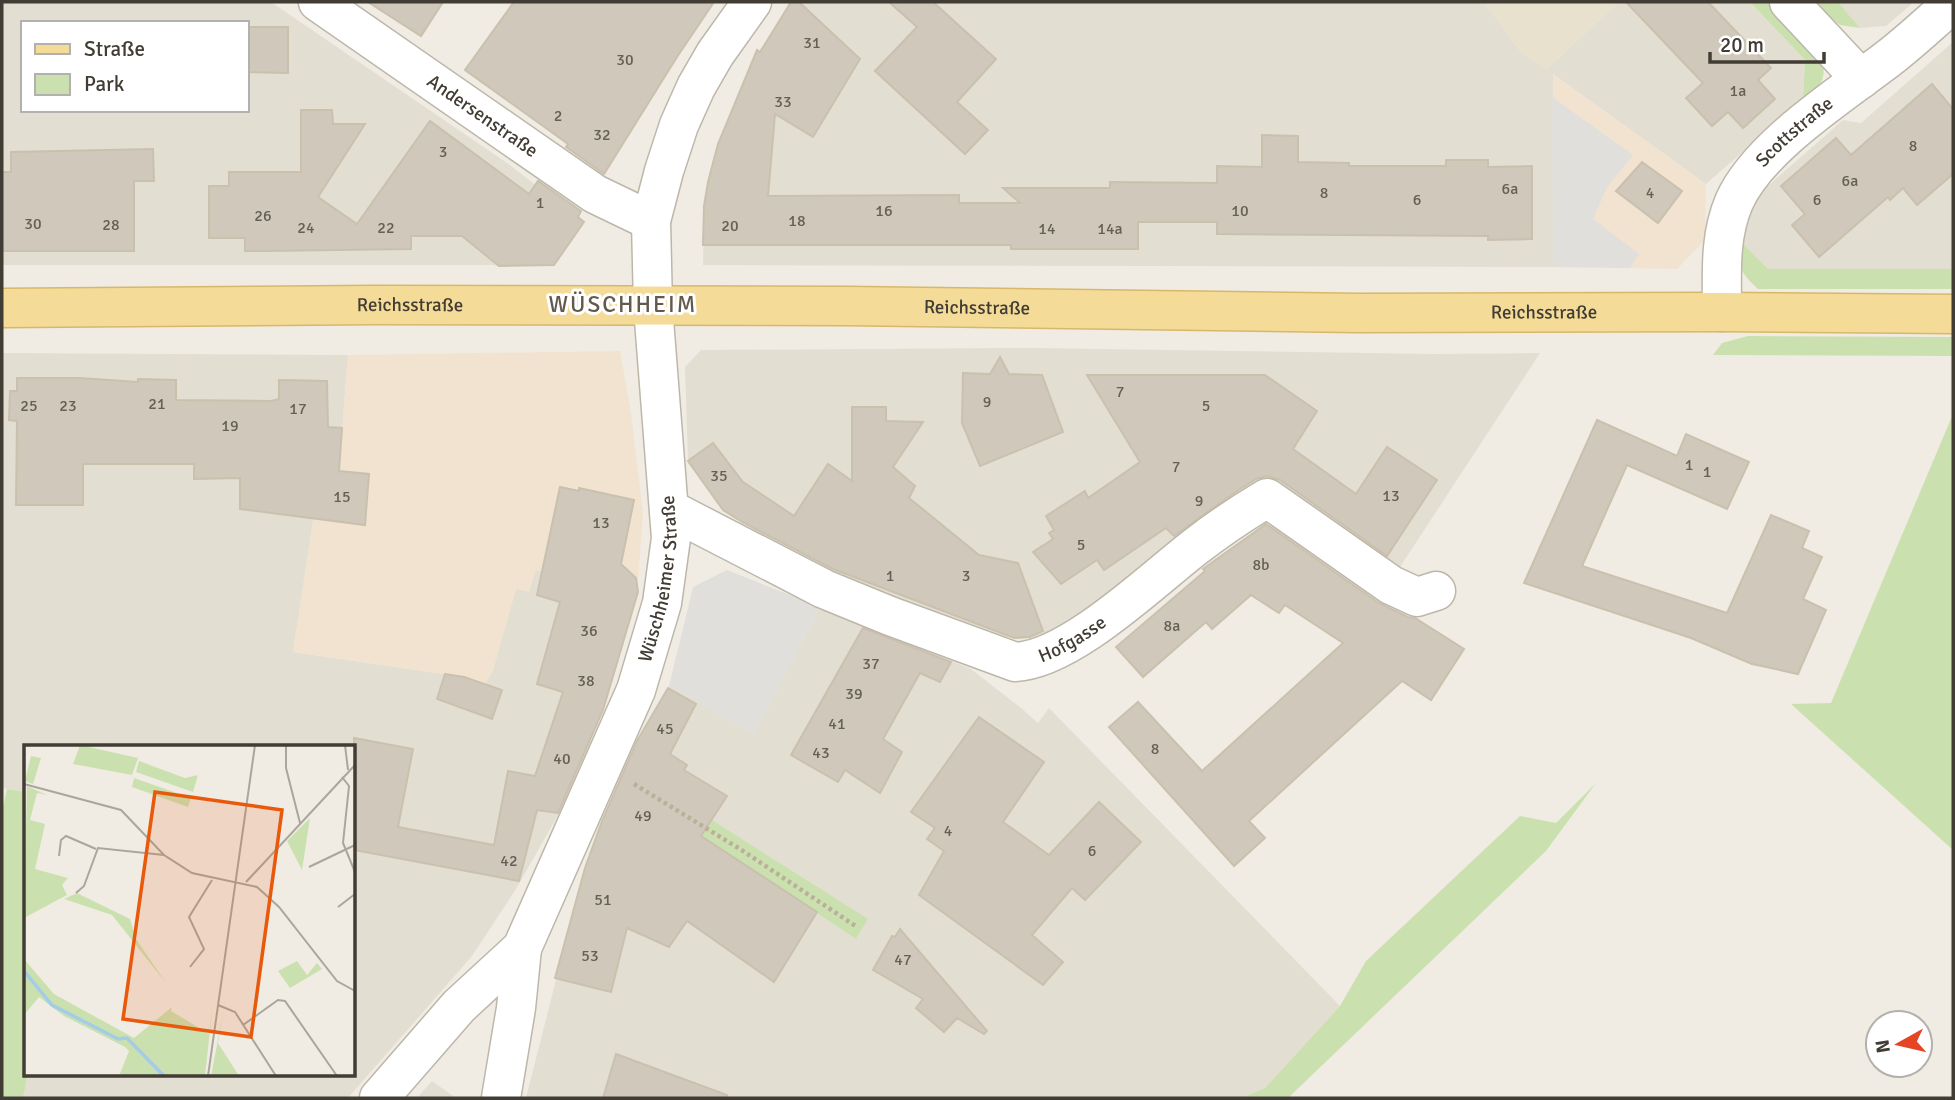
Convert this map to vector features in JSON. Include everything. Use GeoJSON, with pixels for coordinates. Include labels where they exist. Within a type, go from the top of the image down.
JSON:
{"type":"FeatureCollection","features":[{"type":"Feature","properties":{"kind":"main road","name":"Reichsstraße"},"geometry":{"type":"LineString","coordinates":[[2,309],[376,305],[846,306],[1358,313],[1953,314]]}},
{"type":"Feature","properties":{"kind":"street","name":"Andersenstraße"},"geometry":{"type":"LineString","coordinates":[[318,2],[595,194],[651,221]]}},
{"type":"Feature","properties":{"kind":"street","name":"Wüschheimer Straße"},"geometry":{"type":"LineString","coordinates":[[379,1098],[459,1006],[522,948],[636,691],[662,603],[671,538],[671,510],[653,307],[651,221],[679,125],[696,87],[715,54],[752,2]]}},
{"type":"Feature","properties":{"kind":"street"},"geometry":{"type":"LineString","coordinates":[[1789,2],[1861,79]]}},
{"type":"Feature","properties":{"kind":"street","name":"Scottstraße"},"geometry":{"type":"LineString","coordinates":[[1722,312],[1722,248],[1726,225],[1745,181],[1758,165],[1804,123],[1953,3]]}},
{"type":"Feature","properties":{"kind":"street","name":"Hofgasse"},"geometry":{"type":"LineString","coordinates":[[671,510],[824,589],[1015,662],[1026,661],[1066,646],[1133,598],[1230,520],[1267,498],[1391,586],[1417,597],[1436,591]]}},
{"type":"Feature","properties":{"kind":"street"},"geometry":{"type":"LineString","coordinates":[[501,1098],[516,1008],[522,948]]}},
{"type":"Feature","properties":{"kind":"path"},"geometry":{"type":"LineString","coordinates":[[604,764],[857,927]]}},
{"type":"Feature","properties":{"kind":"shaded area"},"geometry":{"type":"Polygon","coordinates":[[[2,2],[271,2],[507,163],[584,222],[554,265],[2,265],[2,2]]]}},
{"type":"Feature","properties":{"kind":"shaded area"},"geometry":{"type":"Polygon","coordinates":[[[793,2],[1484,2],[1522,53],[1546,69],[1619,2],[1750,2],[1805,60],[1803,99],[1706,184],[1553,74],[1553,267],[703,265],[704,206],[717,146],[760,52],[793,2]]]}},
{"type":"Feature","properties":{"kind":"shaded area"},"geometry":{"type":"Polygon","coordinates":[[[1484,2],[1619,2],[1546,69],[1522,53],[1484,2]]]}},
{"type":"Feature","properties":{"kind":"shaded area"},"geometry":{"type":"Polygon","coordinates":[[[1838,2],[1914,2],[1886,26],[1860,28],[1838,2]]]}},
{"type":"Feature","properties":{"kind":"shaded area"},"geometry":{"type":"Polygon","coordinates":[[[1953,42],[1953,269],[1767,269],[1739,241],[1753,199],[1843,120],[1861,123],[1953,42]]]}},
{"type":"Feature","properties":{"kind":"shaded area"},"geometry":{"type":"Polygon","coordinates":[[[1553,74],[1706,184],[1705,240],[1677,269],[1553,267],[1553,74]]]}},
{"type":"Feature","properties":{"kind":"shaded area"},"geometry":{"type":"Polygon","coordinates":[[[1552,97],[1633,155],[1607,187],[1593,219],[1639,254],[1630,268],[1553,267],[1552,97]]]}},
{"type":"Feature","properties":{"kind":"shaded area"},"geometry":{"type":"Polygon","coordinates":[[[1031,348],[1540,353],[1398,570],[1271,481],[1134,583],[1048,637],[989,635],[882,596],[778,546],[727,512],[688,461],[685,367],[701,350],[1031,348]]]}},
{"type":"Feature","properties":{"kind":"shaded area"},"geometry":{"type":"Polygon","coordinates":[[[620,351],[631,413],[643,513],[637,596],[536,570],[529,592],[516,589],[493,670],[485,684],[464,677],[293,652],[321,470],[339,471],[348,355],[620,351]]]}},
{"type":"Feature","properties":{"kind":"shaded area"},"geometry":{"type":"Polygon","coordinates":[[[2,353],[348,355],[339,471],[321,470],[293,652],[464,677],[485,684],[493,670],[516,588],[536,570],[637,596],[617,665],[575,785],[516,889],[472,956],[348,1098],[23,1098],[28,1076],[355,1076],[355,745],[24,745],[24,792],[2,788],[2,353]]]}},
{"type":"Feature","properties":{"kind":"shaded area"},"geometry":{"type":"Polygon","coordinates":[[[727,570],[820,607],[754,735],[669,686],[693,587],[727,570]]]}},
{"type":"Feature","properties":{"kind":"shaded area"},"geometry":{"type":"Polygon","coordinates":[[[820,607],[971,669],[1038,723],[1049,708],[1340,1006],[1265,1088],[1241,1098],[526,1098],[580,885],[599,829],[619,785],[857,938],[867,919],[627,766],[669,686],[754,734],[820,607]]]}},
{"type":"Feature","properties":{"kind":"shaded area"},"geometry":{"type":"Polygon","coordinates":[[[432,1081],[456,1098],[417,1098],[432,1081]]]}},
{"type":"Feature","properties":{"kind":"green space"},"geometry":{"type":"Polygon","coordinates":[[[1750,2],[1767,2],[1823,61],[1820,84],[1803,99],[1805,60],[1750,2]]]}},
{"type":"Feature","properties":{"kind":"green space"},"geometry":{"type":"Polygon","coordinates":[[[1810,2],[1838,2],[1860,28],[1840,25],[1810,2]]]}},
{"type":"Feature","properties":{"kind":"green space"},"geometry":{"type":"Polygon","coordinates":[[[1740,241],[1768,269],[1953,269],[1953,289],[1758,289],[1741,268],[1740,241]]]}},
{"type":"Feature","properties":{"kind":"green space"},"geometry":{"type":"Polygon","coordinates":[[[1748,336],[1953,337],[1953,356],[1713,355],[1722,343],[1748,336]]]}},
{"type":"Feature","properties":{"kind":"green space"},"geometry":{"type":"Polygon","coordinates":[[[1953,414],[1953,850],[1791,704],[1831,703],[1953,414]]]}},
{"type":"Feature","properties":{"kind":"green space"},"geometry":{"type":"Polygon","coordinates":[[[654,783],[868,919],[856,939],[619,785],[654,783]]]}},
{"type":"Feature","properties":{"kind":"green space"},"geometry":{"type":"Polygon","coordinates":[[[1596,783],[1546,851],[1288,1098],[1241,1098],[1265,1088],[1340,1006],[1366,961],[1520,816],[1556,823],[1596,783]]]}},
{"type":"Feature","properties":{"kind":"green space"},"geometry":{"type":"Polygon","coordinates":[[[7,789],[24,792],[24,1076],[28,1076],[23,1098],[2,1098],[2,812],[7,789]]]}},
{"type":"Feature","properties":{"kind":"building"},"geometry":{"type":"Polygon","coordinates":[[[368,2],[443,2],[421,36],[368,2]]]}},
{"type":"Feature","properties":{"kind":"building"},"geometry":{"type":"Polygon","coordinates":[[[514,2],[714,2],[604,174],[566,147],[568,144],[465,70],[514,2]]]}},
{"type":"Feature","properties":{"kind":"building"},"geometry":{"type":"Polygon","coordinates":[[[791,2],[799,2],[860,59],[813,137],[775,114],[768,196],[959,195],[959,203],[1020,203],[1003,188],[1110,188],[1110,182],[1217,183],[1217,166],[1262,167],[1262,135],[1298,136],[1298,162],[1349,163],[1349,166],[1446,166],[1446,160],[1488,160],[1488,167],[1532,166],[1532,239],[1488,240],[1488,236],[1217,234],[1217,222],[1138,222],[1138,249],[1011,249],[1011,245],[703,245],[704,206],[718,144],[757,50],[760,52],[791,2]]]}},
{"type":"Feature","properties":{"kind":"building"},"geometry":{"type":"Polygon","coordinates":[[[889,2],[933,2],[996,59],[957,102],[988,130],[965,154],[875,71],[917,27],[889,2]]]}},
{"type":"Feature","properties":{"kind":"building"},"geometry":{"type":"Polygon","coordinates":[[[1626,2],[1708,2],[1771,68],[1758,80],[1775,99],[1743,128],[1728,112],[1712,126],[1686,98],[1703,83],[1626,2]]]}},
{"type":"Feature","properties":{"kind":"building"},"geometry":{"type":"Polygon","coordinates":[[[248,27],[288,27],[288,73],[248,72],[248,27]]]}},
{"type":"Feature","properties":{"kind":"building"},"geometry":{"type":"Polygon","coordinates":[[[1932,84],[1953,109],[1953,174],[1917,205],[1903,188],[1890,200],[1888,197],[1819,257],[1792,225],[1805,214],[1781,186],[1836,138],[1851,155],[1932,84]]]}},
{"type":"Feature","properties":{"kind":"building"},"geometry":{"type":"Polygon","coordinates":[[[301,110],[332,110],[333,124],[365,124],[318,197],[357,224],[430,121],[529,194],[538,181],[581,211],[578,217],[584,222],[554,265],[499,266],[462,236],[411,236],[411,249],[264,251],[245,251],[245,238],[209,238],[209,186],[229,186],[229,172],[301,172],[301,110]]]}},
{"type":"Feature","properties":{"kind":"building"},"geometry":{"type":"Polygon","coordinates":[[[153,149],[154,181],[134,181],[134,251],[2,251],[2,172],[11,172],[11,152],[153,149]]]}},
{"type":"Feature","properties":{"kind":"building"},"geometry":{"type":"Polygon","coordinates":[[[1642,162],[1682,191],[1658,223],[1616,191],[1642,162]]]}},
{"type":"Feature","properties":{"kind":"building"},"geometry":{"type":"Polygon","coordinates":[[[1000,357],[1009,374],[1042,375],[1063,432],[980,466],[962,423],[963,373],[990,374],[1000,357]]]}},
{"type":"Feature","properties":{"kind":"building"},"geometry":{"type":"Polygon","coordinates":[[[1087,375],[1265,375],[1317,411],[1293,449],[1356,494],[1387,447],[1437,480],[1387,556],[1280,480],[1267,476],[1256,479],[1237,491],[1174,536],[1166,528],[1104,570],[1097,560],[1061,584],[1033,552],[1053,539],[1049,533],[1054,530],[1046,516],[1085,491],[1088,498],[1140,462],[1087,375]]]}},
{"type":"Feature","properties":{"kind":"building"},"geometry":{"type":"Polygon","coordinates":[[[17,378],[138,382],[138,379],[176,380],[176,400],[271,401],[279,399],[279,380],[327,381],[328,427],[342,428],[339,471],[369,474],[365,525],[240,509],[240,478],[194,479],[194,464],[83,464],[83,505],[16,505],[17,421],[9,420],[10,391],[17,391],[17,378]]]}},
{"type":"Feature","properties":{"kind":"building"},"geometry":{"type":"Polygon","coordinates":[[[852,407],[886,407],[886,421],[923,422],[893,467],[915,486],[909,498],[979,555],[1018,563],[1043,631],[1030,637],[1014,638],[833,569],[723,510],[688,461],[713,443],[743,482],[794,516],[828,464],[852,481],[852,407]]]}},
{"type":"Feature","properties":{"kind":"building"},"geometry":{"type":"Polygon","coordinates":[[[1597,420],[1677,456],[1686,434],[1749,462],[1727,509],[1627,465],[1582,566],[1727,613],[1771,515],[1809,531],[1802,548],[1822,557],[1803,599],[1826,610],[1798,674],[1752,664],[1691,638],[1524,583],[1597,420]]]}},
{"type":"Feature","properties":{"kind":"building"},"geometry":{"type":"Polygon","coordinates":[[[560,487],[579,491],[579,488],[634,500],[621,564],[636,578],[638,592],[603,710],[558,813],[537,810],[519,881],[355,850],[354,738],[413,749],[398,827],[494,845],[508,771],[535,776],[563,692],[537,684],[560,602],[537,595],[560,487]]]}},
{"type":"Feature","properties":{"kind":"building"},"geometry":{"type":"Polygon","coordinates":[[[1266,524],[1379,603],[1415,618],[1464,649],[1431,700],[1402,681],[1249,821],[1265,838],[1234,866],[1109,727],[1138,702],[1202,771],[1343,643],[1285,605],[1279,613],[1251,595],[1212,629],[1206,622],[1143,677],[1116,647],[1205,571],[1203,569],[1266,524]]]}},
{"type":"Feature","properties":{"kind":"building"},"geometry":{"type":"Polygon","coordinates":[[[863,628],[951,662],[940,682],[920,673],[883,739],[902,752],[880,793],[845,770],[838,782],[791,755],[863,628]]]}},
{"type":"Feature","properties":{"kind":"building"},"geometry":{"type":"Polygon","coordinates":[[[445,674],[464,677],[502,690],[492,719],[437,699],[445,674]]]}},
{"type":"Feature","properties":{"kind":"building"},"geometry":{"type":"Polygon","coordinates":[[[668,688],[696,704],[670,754],[687,765],[684,770],[727,796],[701,836],[817,912],[774,982],[687,921],[669,947],[627,928],[611,992],[555,978],[585,868],[602,821],[637,741],[668,688]]]}},
{"type":"Feature","properties":{"kind":"building"},"geometry":{"type":"Polygon","coordinates":[[[979,717],[1044,762],[1003,822],[1049,855],[1099,802],[1141,842],[1085,900],[1072,888],[1032,935],[1063,962],[1043,985],[919,895],[944,851],[927,839],[935,828],[911,812],[979,717]]]}},
{"type":"Feature","properties":{"kind":"building"},"geometry":{"type":"Polygon","coordinates":[[[900,929],[987,1031],[984,1034],[957,1018],[944,1032],[916,1008],[923,999],[873,970],[892,936],[895,937],[900,929]]]}},
{"type":"Feature","properties":{"kind":"building"},"geometry":{"type":"Polygon","coordinates":[[[616,1054],[727,1095],[726,1098],[603,1098],[616,1054]]]}},
{"type":"Feature","properties":{"kind":"district","name":"WÜSCHHEIM"},"geometry":{"type":"Point","coordinates":[623,304]}}]}
